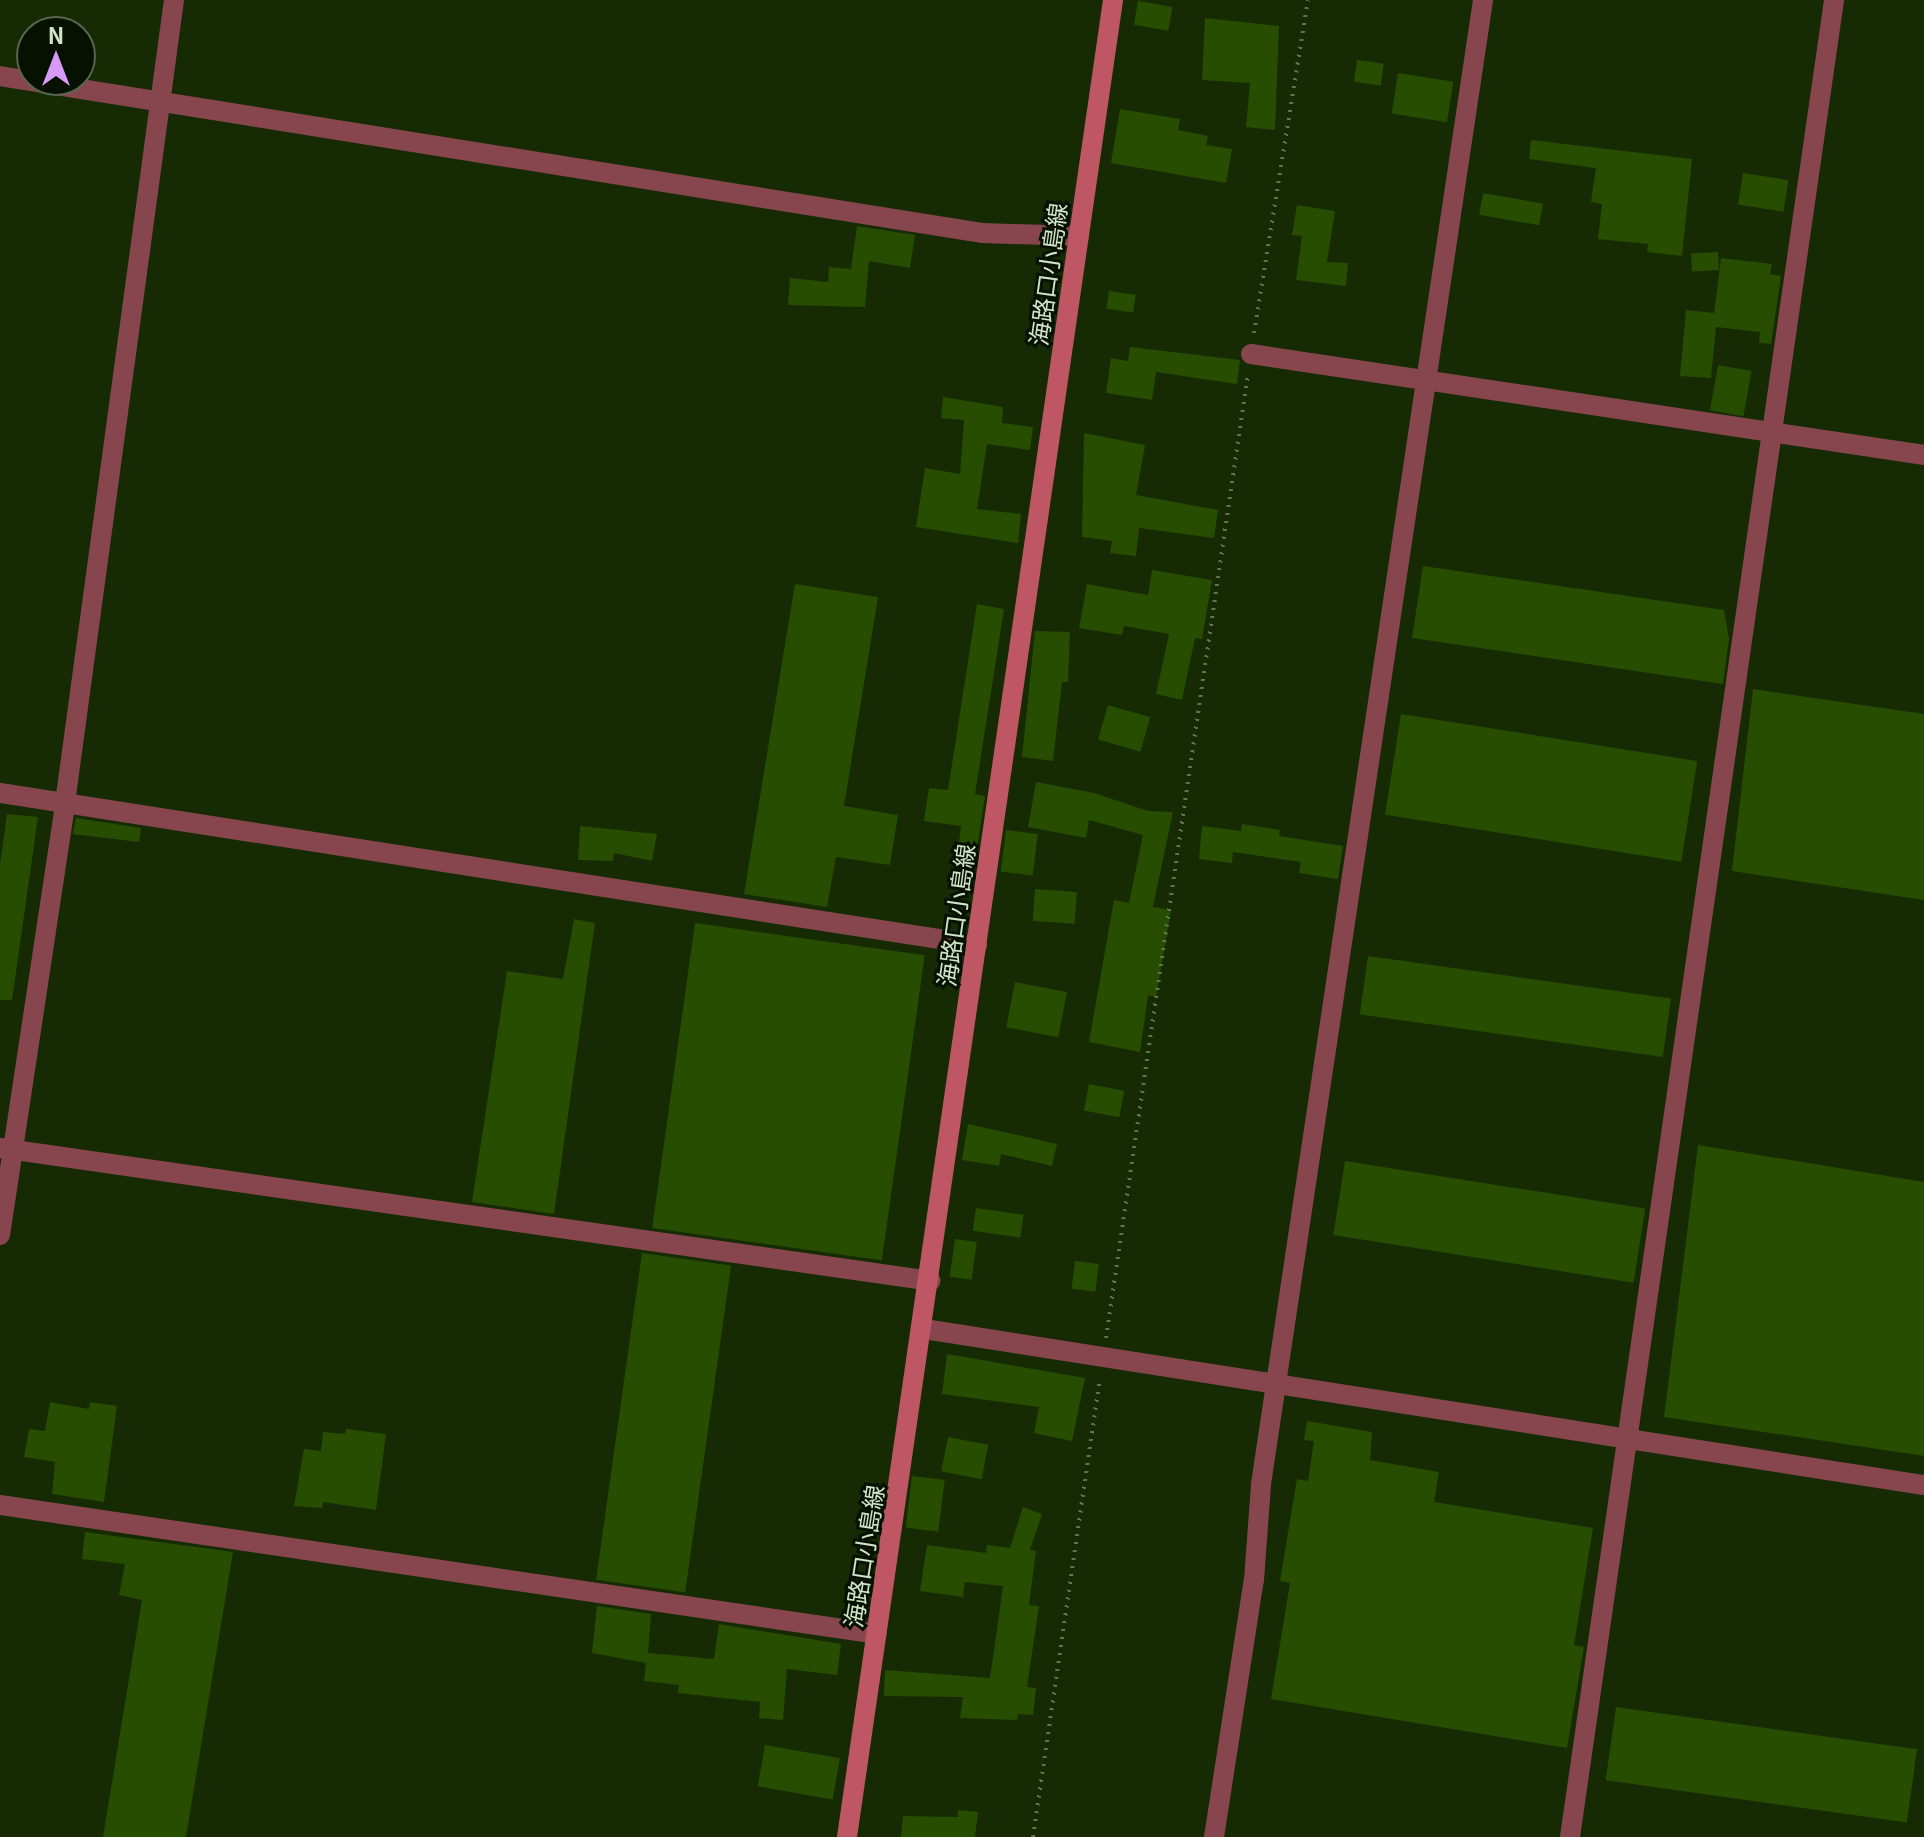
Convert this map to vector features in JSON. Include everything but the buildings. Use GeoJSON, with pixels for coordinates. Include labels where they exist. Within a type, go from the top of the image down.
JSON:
{"type":"FeatureCollection","features":[{"type":"Feature","properties":{"kind":"main road","name":"海路口小島線"},"geometry":{"type":"LineString","coordinates":[[847,1837],[931,1281],[1113,0]]}},
{"type":"Feature","properties":{"kind":"street"},"geometry":{"type":"LineString","coordinates":[[0,1235],[6,1149],[65,803],[174,0]]}},
{"type":"Feature","properties":{"kind":"street"},"geometry":{"type":"LineString","coordinates":[[1214,1837],[1254,1580],[1276,1383],[1483,0]]}},
{"type":"Feature","properties":{"kind":"street"},"geometry":{"type":"LineString","coordinates":[[1570,1837],[1775,432],[1834,0]]}},
{"type":"Feature","properties":{"kind":"street"},"geometry":{"type":"LineString","coordinates":[[0,76],[982,233],[1079,236]]}},
{"type":"Feature","properties":{"kind":"street"},"geometry":{"type":"LineString","coordinates":[[1251,354],[1924,455]]}},
{"type":"Feature","properties":{"kind":"street"},"geometry":{"type":"LineString","coordinates":[[0,793],[977,945]]}},
{"type":"Feature","properties":{"kind":"street"},"geometry":{"type":"LineString","coordinates":[[6,1149],[931,1281]]}},
{"type":"Feature","properties":{"kind":"street"},"geometry":{"type":"LineString","coordinates":[[924,1329],[1924,1485]]}},
{"type":"Feature","properties":{"kind":"street"},"geometry":{"type":"LineString","coordinates":[[0,1505],[877,1634]]}},
{"type":"Feature","properties":{"kind":"path"},"geometry":{"type":"LineString","coordinates":[[1033,1837],[1251,354],[1308,0]]}}]}
